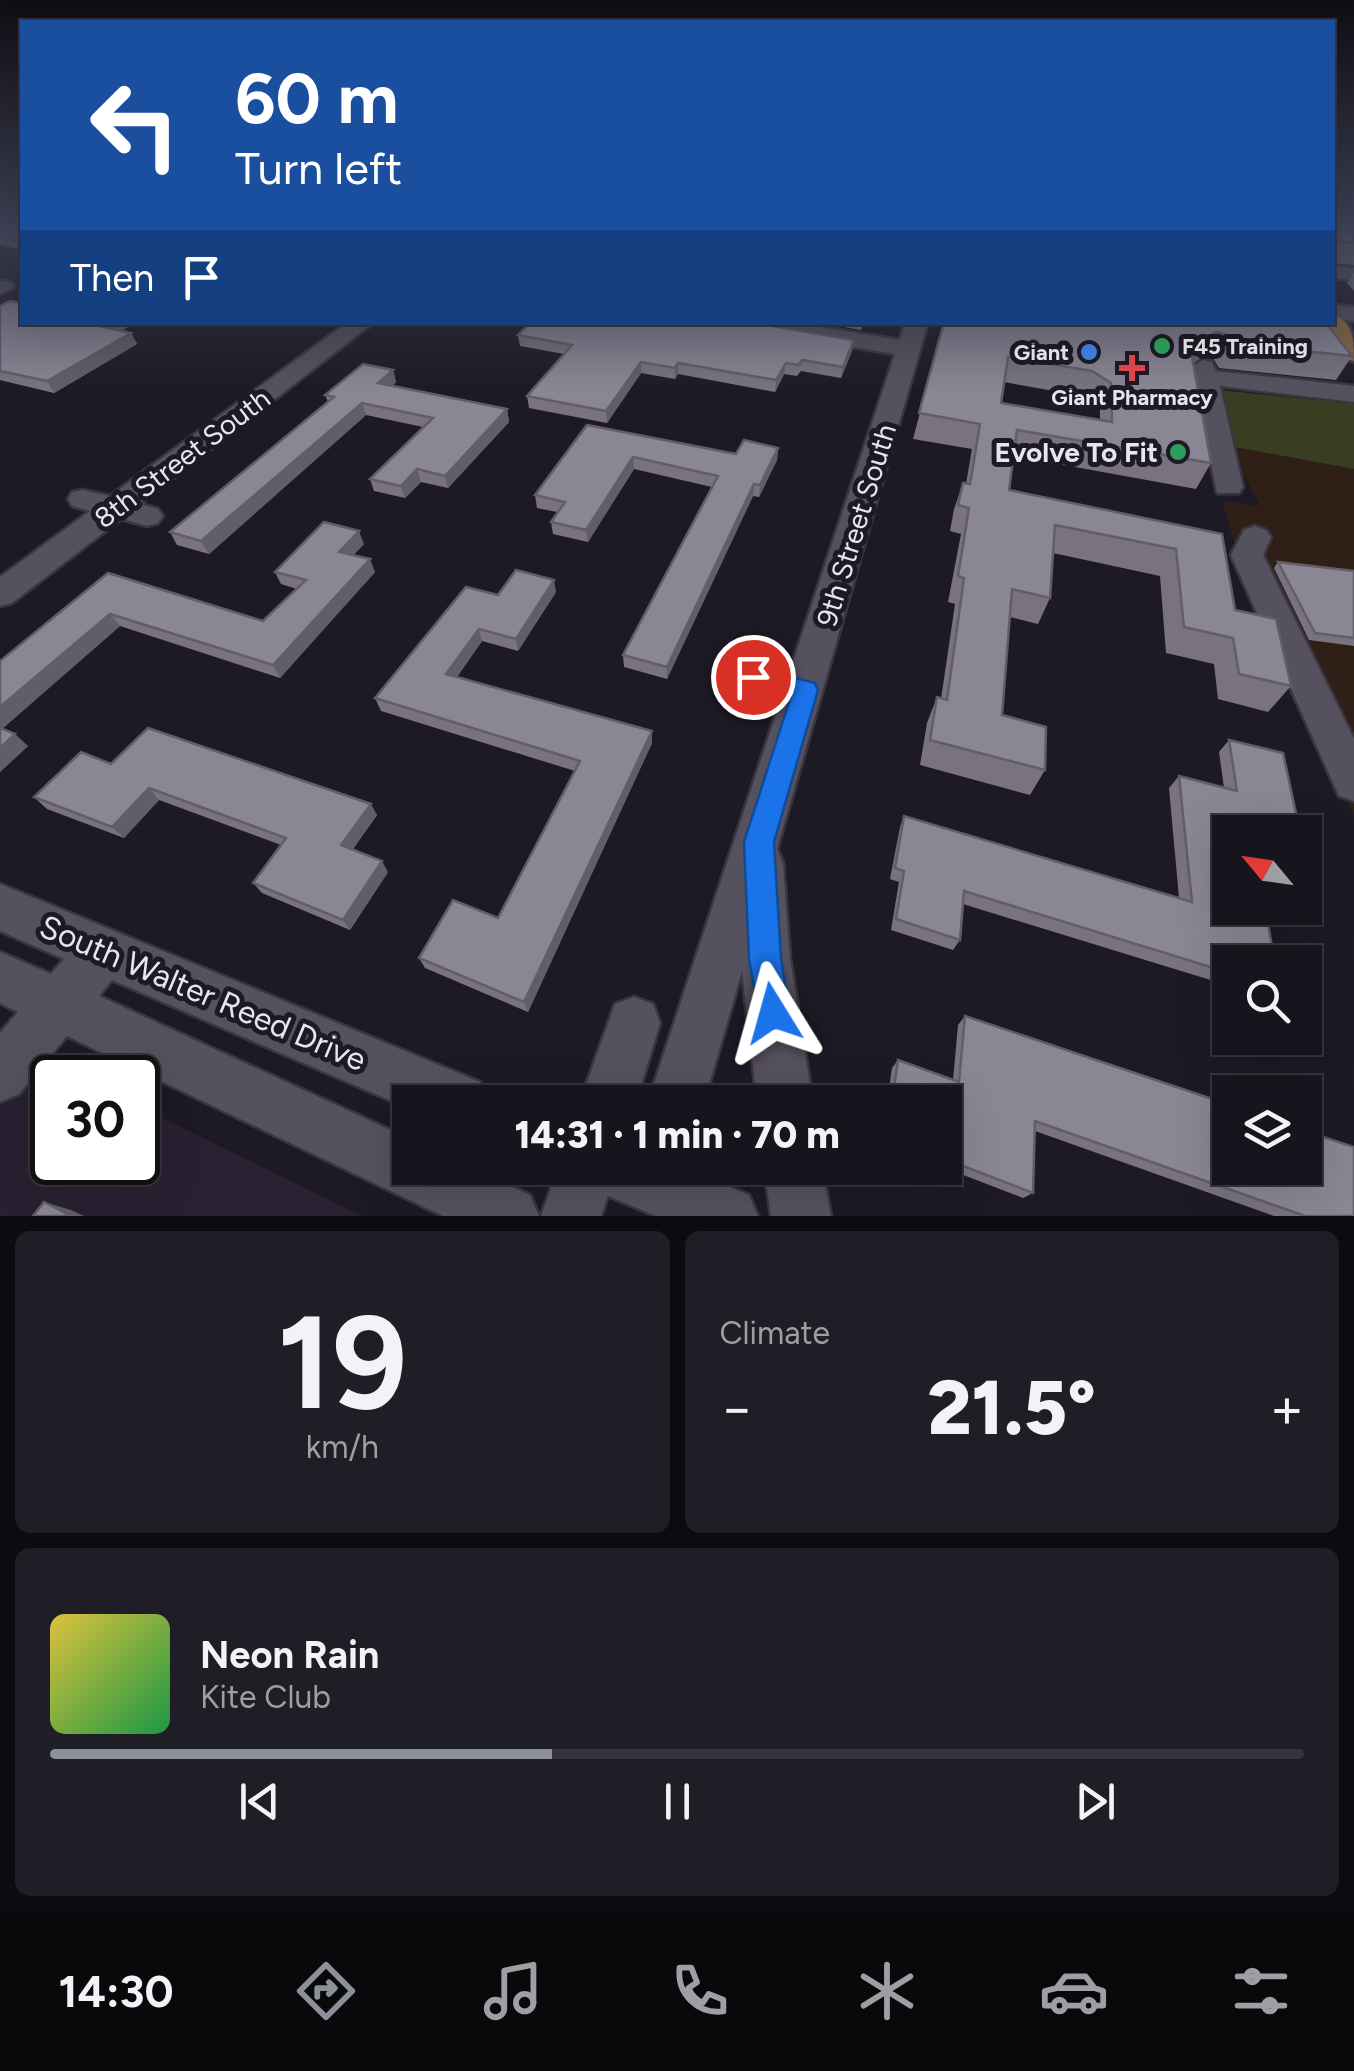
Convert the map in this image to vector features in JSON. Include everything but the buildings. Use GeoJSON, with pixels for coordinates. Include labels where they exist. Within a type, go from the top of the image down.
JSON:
{"type":"FeatureCollection","features":[{"type":"Feature","properties":{"kind":"main road"},"geometry":{"type":"LineString","coordinates":[[1333,325],[1354,352]]}},
{"type":"Feature","properties":{"kind":"street","name":"8th Street South"},"geometry":{"type":"LineString","coordinates":[[0,594],[360,325]]}},
{"type":"Feature","properties":{"kind":"street"},"geometry":{"type":"LineString","coordinates":[[781,325],[913,336]]}},
{"type":"Feature","properties":{"kind":"street","name":"9th Street South"},"geometry":{"type":"LineString","coordinates":[[681,1085],[913,336]]}},
{"type":"Feature","properties":{"kind":"street"},"geometry":{"type":"LineString","coordinates":[[1228,486],[1205,372],[1354,394]]}},
{"type":"Feature","properties":{"kind":"street"},"geometry":{"type":"LineString","coordinates":[[83,498],[147,516]]}},
{"type":"Feature","properties":{"kind":"street"},"geometry":{"type":"LineString","coordinates":[[1255,537],[1247,556],[1354,783]]}},
{"type":"Feature","properties":{"kind":"street"},"geometry":{"type":"LineString","coordinates":[[753,677],[806,690]]}},
{"type":"Feature","properties":{"kind":"street","name":"9th Street South"},"geometry":{"type":"LineString","coordinates":[[759,842],[765,959],[783,1085]]}},
{"type":"Feature","properties":{"kind":"street","name":"South Walter Reed Drive"},"geometry":{"type":"LineString","coordinates":[[0,907],[420,1085]]}},
{"type":"Feature","properties":{"kind":"street"},"geometry":{"type":"LineString","coordinates":[[0,1075],[103,952]]}},
{"type":"Feature","properties":{"kind":"street"},"geometry":{"type":"LineString","coordinates":[[0,977],[510,1216]]}},
{"type":"Feature","properties":{"kind":"street"},"geometry":{"type":"LineString","coordinates":[[614,1085],[634,1023]]}},
{"type":"Feature","properties":{"kind":"street"},"geometry":{"type":"LineString","coordinates":[[571,1216],[581,1185]]}},
{"type":"Feature","properties":{"kind":"street"},"geometry":{"type":"LineString","coordinates":[[796,1185],[801,1216]]}},
{"type":"Feature","properties":{"kind":"street"},"geometry":{"type":"LineString","coordinates":[[667,1191],[728,1216]]}},
{"type":"Feature","properties":{"kind":"shaded area"},"geometry":{"type":"Polygon","coordinates":[[[1229,446],[1354,469],[1354,815],[1241,565],[1222,501],[1260,506],[1229,446]]]}},
{"type":"Feature","properties":{"kind":"shaded area"},"geometry":{"type":"Polygon","coordinates":[[[0,1053],[3,1071],[30,1085],[30,1185],[160,1185],[160,1117],[362,1216],[0,1216],[0,1053]]]}},
{"type":"Feature","properties":{"kind":"green space"},"geometry":{"type":"Polygon","coordinates":[[[1220,390],[1354,404],[1354,469],[1229,446],[1220,390]]]}},
{"type":"Feature","properties":{"kind":"place","name":"F45 Training"},"geometry":{"type":"Point","coordinates":[1162,346]}},
{"type":"Feature","properties":{"kind":"place","name":"Giant"},"geometry":{"type":"Point","coordinates":[1089,352]}},
{"type":"Feature","properties":{"kind":"place","name":"Giant Pharmacy"},"geometry":{"type":"Point","coordinates":[1132,368]}},
{"type":"Feature","properties":{"kind":"place","name":"Evolve To Fit"},"geometry":{"type":"Point","coordinates":[1178,452]}},
{"type":"Feature","properties":{"kind":"route"},"geometry":{"type":"LineString","coordinates":[[753,677],[806,690],[759,842],[765,959],[773,1013]]}}]}
